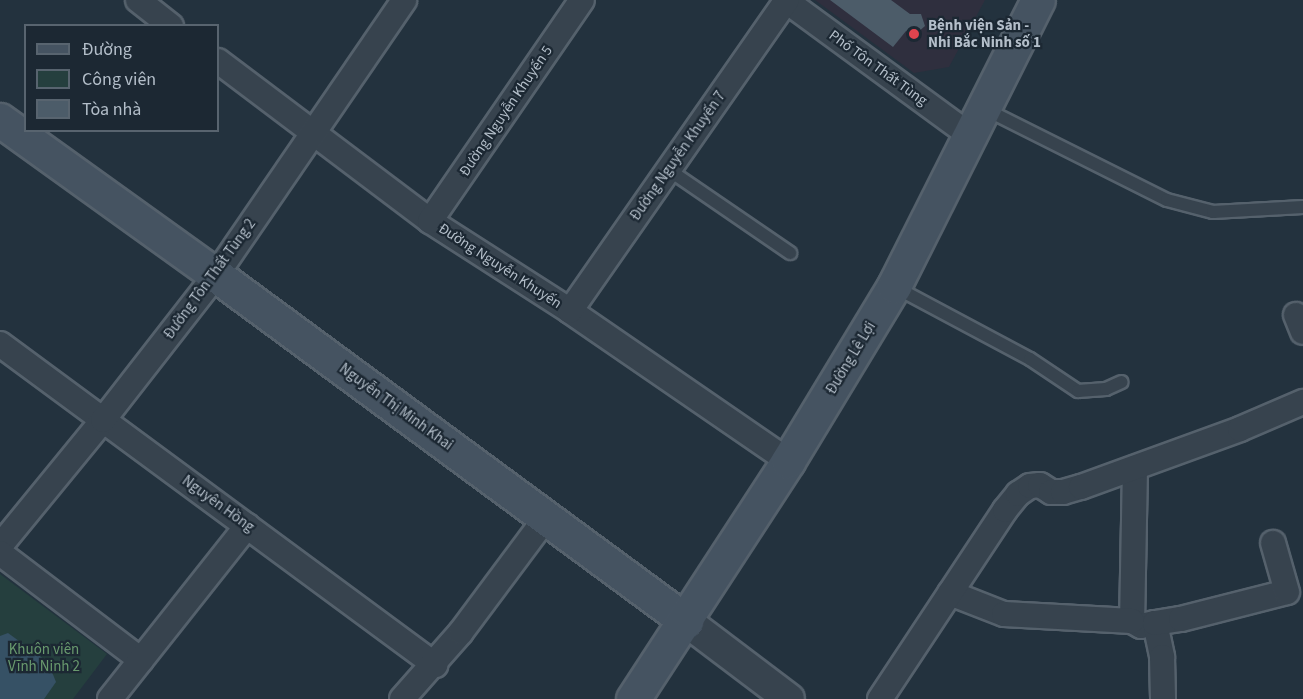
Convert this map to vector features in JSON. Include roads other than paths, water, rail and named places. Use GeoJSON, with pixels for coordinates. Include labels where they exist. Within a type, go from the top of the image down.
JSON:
{"type":"FeatureCollection","features":[{"type":"Feature","properties":{"kind":"main road","name":"Đường Lê Lợi"},"geometry":{"type":"LineString","coordinates":[[633,699],[686,621],[788,461],[894,286],[1038,0]]}},
{"type":"Feature","properties":{"kind":"main road","name":"Nguyễn Thị Minh Khai"},"geometry":{"type":"LineString","coordinates":[[0,120],[216,274],[686,621]]}},
{"type":"Feature","properties":{"kind":"street"},"geometry":{"type":"LineString","coordinates":[[138,0],[168,24]]}},
{"type":"Feature","properties":{"kind":"street","name":"Đường Tôn Thất Tùng 2"},"geometry":{"type":"LineString","coordinates":[[0,546],[103,420],[216,274],[314,135],[404,0]]}},
{"type":"Feature","properties":{"kind":"street","name":"Đường Nguyễn Khuyến 5"},"geometry":{"type":"LineString","coordinates":[[430,221],[582,0]]}},
{"type":"Feature","properties":{"kind":"street","name":"Phố Tôn Thất Tùng"},"geometry":{"type":"LineString","coordinates":[[786,0],[978,123]]}},
{"type":"Feature","properties":{"kind":"street","name":"Đường Nguyễn Khuyến 7"},"geometry":{"type":"LineString","coordinates":[[570,310],[786,0]]}},
{"type":"Feature","properties":{"kind":"street","name":"Đường Nguyễn Khuyến"},"geometry":{"type":"LineString","coordinates":[[219,62],[430,221],[570,310],[788,461]]}},
{"type":"Feature","properties":{"kind":"street","name":"Nguyên Hồng"},"geometry":{"type":"LineString","coordinates":[[0,344],[435,664]]}},
{"type":"Feature","properties":{"kind":"street"},"geometry":{"type":"LineString","coordinates":[[880,699],[1005,510],[1018,495],[1030,486],[1040,484],[1051,492],[1064,492],[1135,468],[1303,402]]}},
{"type":"Feature","properties":{"kind":"street"},"geometry":{"type":"LineString","coordinates":[[1135,468],[1143,622],[1162,657],[1163,699]]}},
{"type":"Feature","properties":{"kind":"street"},"geometry":{"type":"LineString","coordinates":[[402,699],[435,664],[546,518]]}},
{"type":"Feature","properties":{"kind":"street"},"geometry":{"type":"LineString","coordinates":[[110,699],[247,526]]}},
{"type":"Feature","properties":{"kind":"street"},"geometry":{"type":"LineString","coordinates":[[950,593],[1004,614],[1143,622],[1181,619],[1287,592],[1274,543]]}},
{"type":"Feature","properties":{"kind":"street"},"geometry":{"type":"LineString","coordinates":[[0,553],[141,660]]}},
{"type":"Feature","properties":{"kind":"street","name":"Nguyễn Thị Minh Khai"},"geometry":{"type":"LineString","coordinates":[[686,621],[789,699]]}},
{"type":"Feature","properties":{"kind":"lane"},"geometry":{"type":"LineString","coordinates":[[978,123],[1167,200],[1213,212],[1303,207]]}},
{"type":"Feature","properties":{"kind":"lane"},"geometry":{"type":"LineString","coordinates":[[669,170],[790,253]]}},
{"type":"Feature","properties":{"kind":"lane"},"geometry":{"type":"LineString","coordinates":[[894,286],[1030,359],[1078,391],[1106,389],[1122,382]]}},
{"type":"Feature","properties":{"kind":"place","name":"Bệnh viện Sản - Nhi Bắc Ninh số 1"},"geometry":{"type":"Point","coordinates":[914,34]}},
{"type":"Feature","properties":{"kind":"park label","name":"Khuôn viên Vĩnh Ninh 2"},"geometry":{"type":"Point","coordinates":[44,658]}}]}
